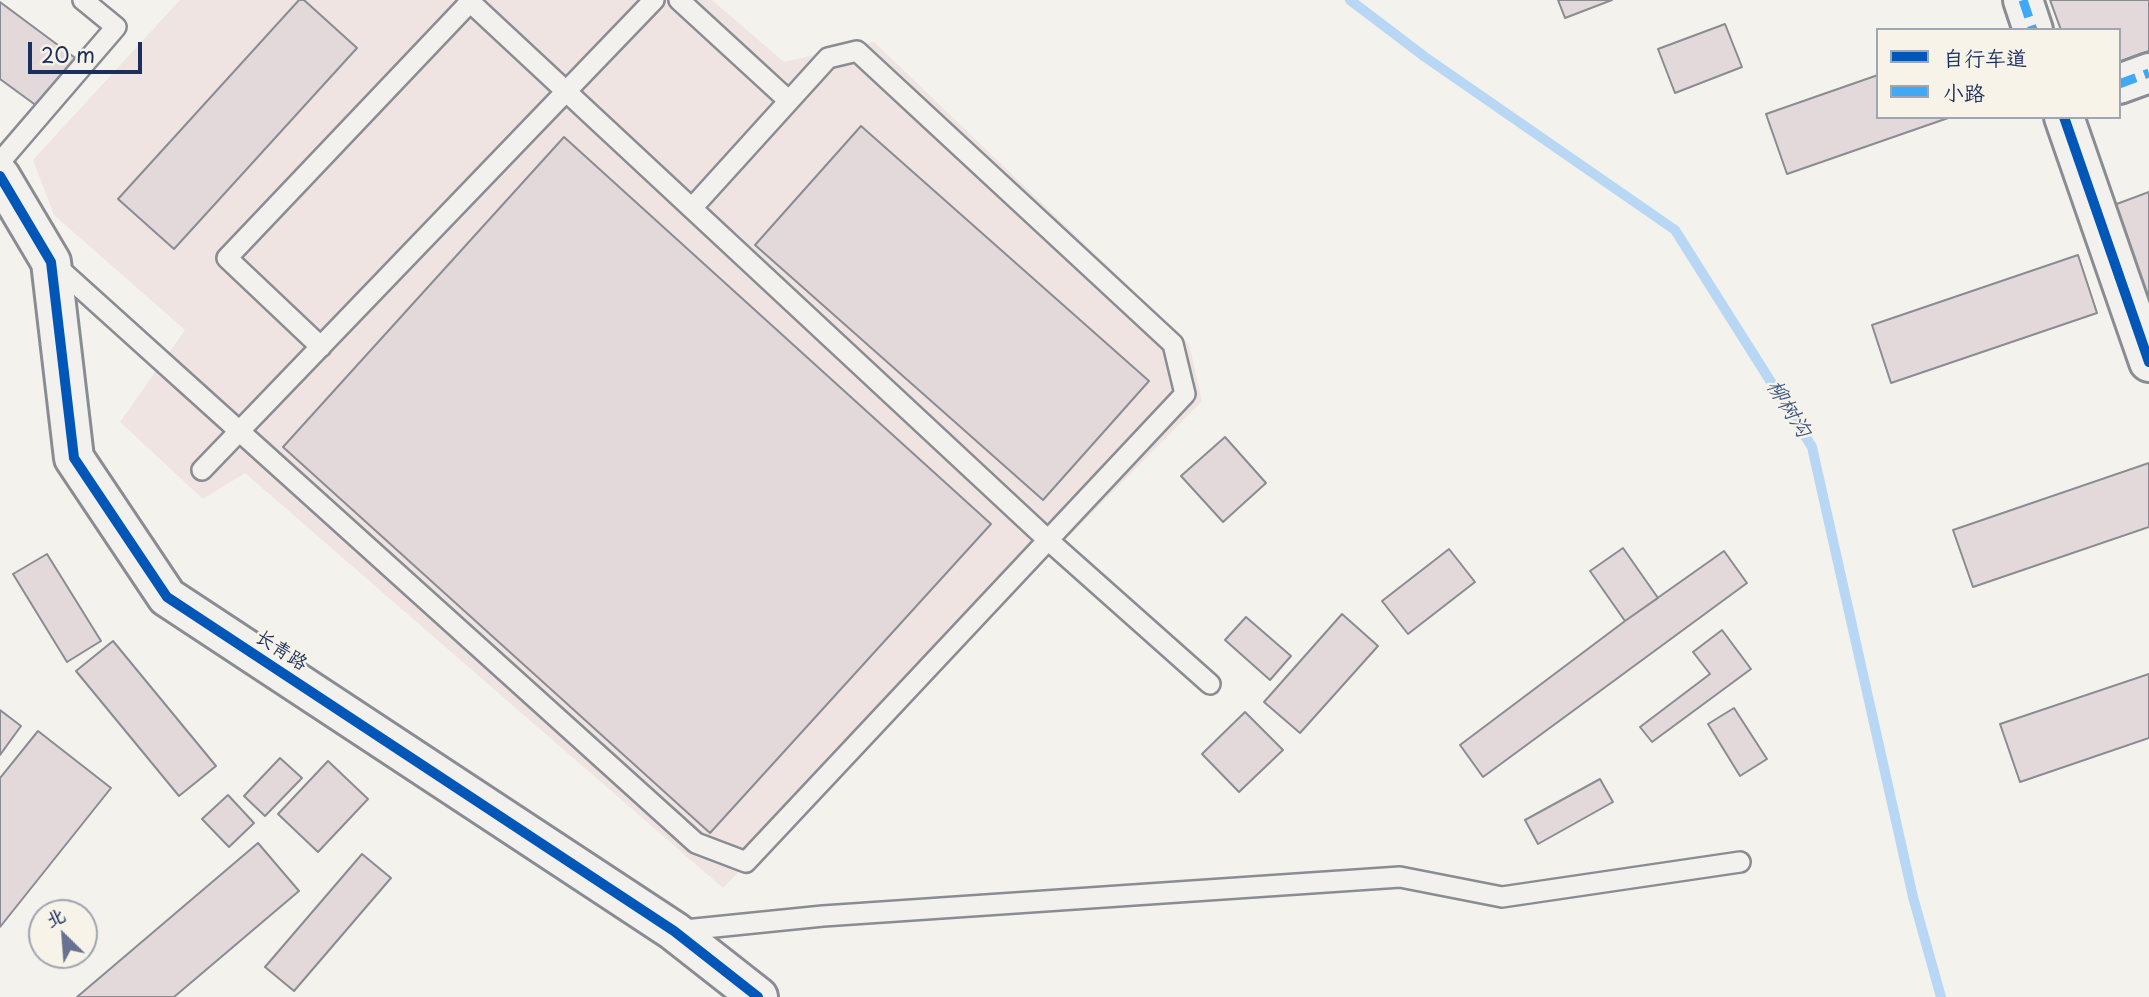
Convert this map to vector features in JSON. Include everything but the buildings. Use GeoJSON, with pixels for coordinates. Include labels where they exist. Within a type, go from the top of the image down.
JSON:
{"type":"FeatureCollection","features":[{"type":"Feature","properties":{"kind":"street"},"geometry":{"type":"LineString","coordinates":[[2022,0],[2032,28]]}},
{"type":"Feature","properties":{"kind":"street"},"geometry":{"type":"LineString","coordinates":[[2121,83],[2149,73]]}},
{"type":"Feature","properties":{"kind":"street"},"geometry":{"type":"LineString","coordinates":[[2065,119],[2149,362]]}},
{"type":"Feature","properties":{"kind":"street","name":"长青路"},"geometry":{"type":"LineString","coordinates":[[0,176],[51,262],[74,458],[166,597],[674,931],[758,997]]}},
{"type":"Feature","properties":{"kind":"lane"},"geometry":{"type":"LineString","coordinates":[[0,162],[116,27],[83,0]]}},
{"type":"Feature","properties":{"kind":"lane"},"geometry":{"type":"LineString","coordinates":[[202,470],[654,0]]}},
{"type":"Feature","properties":{"kind":"lane"},"geometry":{"type":"LineString","coordinates":[[679,0],[789,101]]}},
{"type":"Feature","properties":{"kind":"lane"},"geometry":{"type":"LineString","coordinates":[[321,347],[227,258],[470,1],[1048,540],[1210,684]]}},
{"type":"Feature","properties":{"kind":"lane"},"geometry":{"type":"LineString","coordinates":[[51,262],[696,843],[746,862],[1185,394],[1173,344],[857,51],[828,58],[692,208]]}},
{"type":"Feature","properties":{"kind":"lane"},"geometry":{"type":"LineString","coordinates":[[674,931],[837,915],[1400,877],[1502,897],[1740,862]]}},
{"type":"Feature","properties":{"kind":"shaded area"},"geometry":{"type":"Polygon","coordinates":[[[180,0],[712,0],[784,62],[874,42],[1189,344],[1202,401],[723,888],[245,473],[203,499],[120,422],[185,330],[54,215],[33,160],[180,0]]]}},
{"type":"Feature","properties":{"kind":"waterway","name":"柳树沟"},"geometry":{"type":"LineString","coordinates":[[1350,0],[1425,57],[1675,230],[1812,447],[1913,897],[1941,997]]}},
{"type":"Feature","properties":{"kind":"marked path"},"geometry":{"type":"LineString","coordinates":[[2023,0],[2032,28]]}},
{"type":"Feature","properties":{"kind":"marked path"},"geometry":{"type":"LineString","coordinates":[[2121,83],[2149,73]]}},
{"type":"Feature","properties":{"kind":"cycle path"},"geometry":{"type":"LineString","coordinates":[[2065,119],[2149,362]]}},
{"type":"Feature","properties":{"kind":"cycle path"},"geometry":{"type":"LineString","coordinates":[[0,176],[51,262],[74,458],[167,597],[674,931],[758,997]]}}]}
